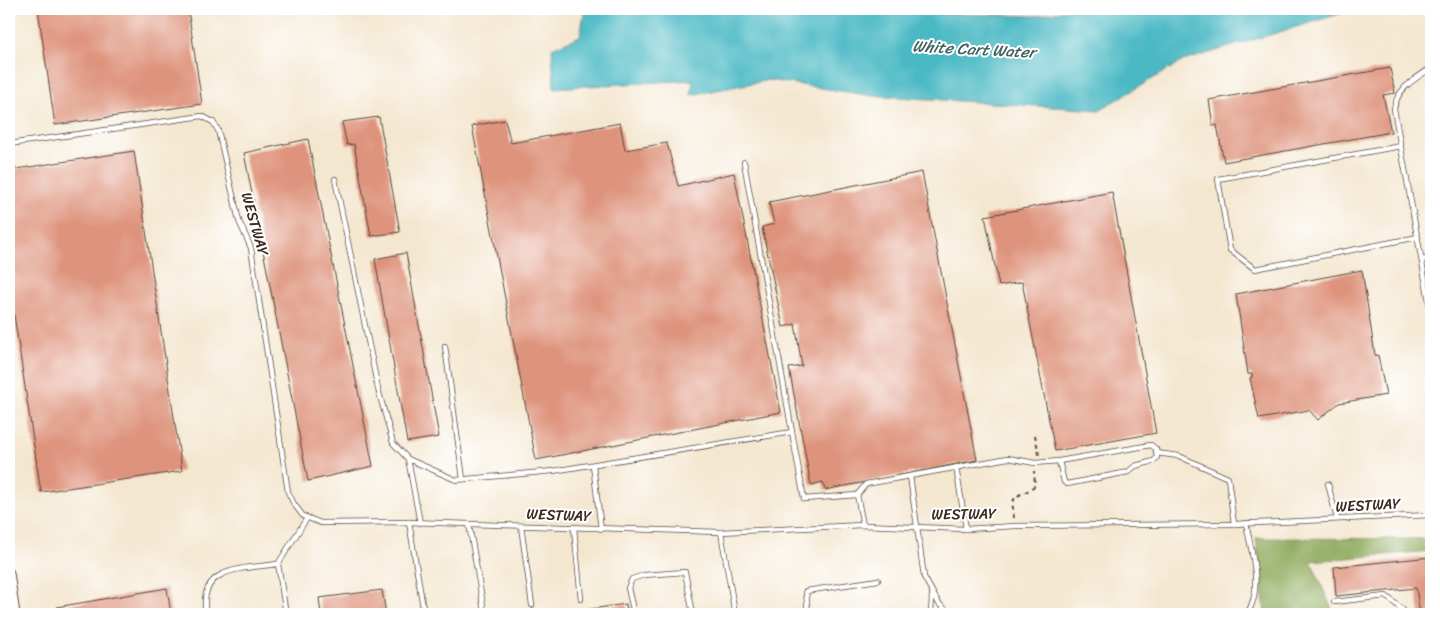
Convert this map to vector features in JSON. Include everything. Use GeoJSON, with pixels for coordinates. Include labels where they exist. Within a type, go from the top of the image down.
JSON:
{"type":"FeatureCollection","features":[{"type":"Feature","properties":{"kind":"street"},"geometry":{"type":"LineString","coordinates":[[9,573],[15,614]]}},
{"type":"Feature","properties":{"kind":"lane"},"geometry":{"type":"LineString","coordinates":[[1431,68],[1406,85],[1396,100],[1394,109],[1431,312]]}},
{"type":"Feature","properties":{"kind":"lane","name":"WESTWAY"},"geometry":{"type":"LineString","coordinates":[[9,144],[202,116],[213,122],[218,130],[239,220],[251,248],[288,492],[294,504],[306,518],[321,523],[409,522],[721,532],[862,525],[966,529],[1015,526],[1234,524],[1431,515]]}},
{"type":"Feature","properties":{"kind":"lane"},"geometry":{"type":"LineString","coordinates":[[1401,146],[1218,179],[1228,241],[1230,250],[1255,268],[1418,236]]}},
{"type":"Feature","properties":{"kind":"lane"},"geometry":{"type":"LineString","coordinates":[[744,162],[804,499],[857,495],[866,484],[1008,458],[1035,463],[1060,461],[1152,445],[1155,446],[1156,453],[1154,461],[1135,466],[1128,472],[1067,484],[1064,482],[1060,461]]}},
{"type":"Feature","properties":{"kind":"lane"},"geometry":{"type":"LineString","coordinates":[[335,179],[380,398],[393,443],[408,459],[456,480],[593,465],[792,432]]}},
{"type":"Feature","properties":{"kind":"lane"},"geometry":{"type":"LineString","coordinates":[[1422,260],[1431,258]]}},
{"type":"Feature","properties":{"kind":"lane"},"geometry":{"type":"LineString","coordinates":[[445,346],[463,479]]}},
{"type":"Feature","properties":{"kind":"lane"},"geometry":{"type":"LineString","coordinates":[[1156,453],[1179,456],[1228,478],[1234,524]]}},
{"type":"Feature","properties":{"kind":"lane"},"geometry":{"type":"LineString","coordinates":[[408,459],[420,523]]}},
{"type":"Feature","properties":{"kind":"lane"},"geometry":{"type":"LineString","coordinates":[[593,465],[601,528]]}},
{"type":"Feature","properties":{"kind":"lane"},"geometry":{"type":"LineString","coordinates":[[956,467],[966,529]]}},
{"type":"Feature","properties":{"kind":"lane"},"geometry":{"type":"LineString","coordinates":[[910,476],[924,577],[932,594],[951,614]]}},
{"type":"Feature","properties":{"kind":"lane"},"geometry":{"type":"LineString","coordinates":[[1328,484],[1336,519]]}},
{"type":"Feature","properties":{"kind":"lane"},"geometry":{"type":"LineString","coordinates":[[857,495],[862,525]]}},
{"type":"Feature","properties":{"kind":"lane"},"geometry":{"type":"LineString","coordinates":[[285,608],[278,564],[306,518]]}},
{"type":"Feature","properties":{"kind":"lane"},"geometry":{"type":"LineString","coordinates":[[409,522],[424,614]]}},
{"type":"Feature","properties":{"kind":"lane"},"geometry":{"type":"LineString","coordinates":[[1246,523],[1256,580],[1253,605],[1247,614]]}},
{"type":"Feature","properties":{"kind":"lane"},"geometry":{"type":"LineString","coordinates":[[469,524],[484,612]]}},
{"type":"Feature","properties":{"kind":"lane"},"geometry":{"type":"LineString","coordinates":[[521,526],[532,605]]}},
{"type":"Feature","properties":{"kind":"lane"},"geometry":{"type":"LineString","coordinates":[[574,528],[581,599]]}},
{"type":"Feature","properties":{"kind":"lane"},"geometry":{"type":"LineString","coordinates":[[721,532],[735,614]]}},
{"type":"Feature","properties":{"kind":"lane"},"geometry":{"type":"LineString","coordinates":[[206,614],[204,604],[206,588],[214,578],[231,570],[278,564]]}},
{"type":"Feature","properties":{"kind":"lane"},"geometry":{"type":"LineString","coordinates":[[634,614],[628,588],[632,579],[685,572],[693,614]]}},
{"type":"Feature","properties":{"kind":"lane"},"geometry":{"type":"LineString","coordinates":[[808,614],[806,591],[878,580]]}},
{"type":"Feature","properties":{"kind":"lane"},"geometry":{"type":"LineString","coordinates":[[931,614],[932,594]]}},
{"type":"Feature","properties":{"kind":"lane"},"geometry":{"type":"LineString","coordinates":[[1334,602],[1386,596],[1403,610],[1404,614]]}},
{"type":"Feature","properties":{"kind":"path"},"geometry":{"type":"LineString","coordinates":[[1015,526],[1013,500],[1016,495],[1035,485],[1035,463],[1039,454],[1035,435]]}},
{"type":"Feature","properties":{"kind":"green space"},"geometry":{"type":"Polygon","coordinates":[[[1256,538],[1431,539],[1431,551],[1311,561],[1334,614],[1265,614],[1256,538]]]}},
{"type":"Feature","properties":{"kind":"water","name":"White Cart Water"},"geometry":{"type":"Polygon","coordinates":[[[582,9],[894,9],[929,13],[1035,16],[1071,9],[1356,9],[1183,61],[1099,110],[867,95],[769,80],[691,95],[693,80],[554,88],[552,48],[580,36],[584,13],[582,9]]]}},
{"type":"Feature","properties":{"kind":"building"},"geometry":{"type":"Polygon","coordinates":[[[38,9],[188,9],[202,104],[55,125],[38,9]]]}},
{"type":"Feature","properties":{"kind":"building"},"geometry":{"type":"Polygon","coordinates":[[[1390,68],[1395,93],[1383,95],[1391,132],[1224,162],[1217,125],[1213,126],[1209,100],[1390,68]]]}},
{"type":"Feature","properties":{"kind":"building"},"geometry":{"type":"Polygon","coordinates":[[[379,117],[400,232],[371,236],[354,144],[347,145],[342,122],[379,117]]]}},
{"type":"Feature","properties":{"kind":"building"},"geometry":{"type":"Polygon","coordinates":[[[505,120],[511,143],[620,123],[625,150],[667,143],[678,186],[734,173],[781,412],[536,460],[472,126],[505,120]]]}},
{"type":"Feature","properties":{"kind":"building"},"geometry":{"type":"Polygon","coordinates":[[[308,139],[373,466],[308,481],[244,153],[308,139]]]}},
{"type":"Feature","properties":{"kind":"building"},"geometry":{"type":"Polygon","coordinates":[[[134,151],[182,471],[41,492],[9,282],[9,170],[134,151]]]}},
{"type":"Feature","properties":{"kind":"building"},"geometry":{"type":"Polygon","coordinates":[[[922,172],[977,460],[825,490],[823,482],[811,485],[789,368],[802,366],[795,324],[783,327],[762,227],[774,224],[769,202],[922,172]]]}},
{"type":"Feature","properties":{"kind":"building"},"geometry":{"type":"Polygon","coordinates":[[[1112,192],[1156,433],[1055,451],[1022,282],[999,286],[985,216],[1112,192]]]}},
{"type":"Feature","properties":{"kind":"building"},"geometry":{"type":"Polygon","coordinates":[[[406,253],[439,437],[407,442],[375,259],[406,253]]]}},
{"type":"Feature","properties":{"kind":"building"},"geometry":{"type":"Polygon","coordinates":[[[1362,270],[1375,355],[1378,355],[1386,395],[1339,403],[1318,420],[1309,410],[1259,419],[1250,378],[1252,374],[1248,374],[1236,294],[1362,270]]]}},
{"type":"Feature","properties":{"kind":"building"},"geometry":{"type":"Polygon","coordinates":[[[1431,557],[1431,614],[1420,614],[1416,588],[1336,596],[1334,567],[1431,557]]]}},
{"type":"Feature","properties":{"kind":"building"},"geometry":{"type":"Polygon","coordinates":[[[167,588],[171,614],[58,614],[57,607],[167,588]]]}},
{"type":"Feature","properties":{"kind":"building"},"geometry":{"type":"Polygon","coordinates":[[[382,590],[386,614],[321,614],[319,598],[382,590]]]}},
{"type":"Feature","properties":{"kind":"building"},"geometry":{"type":"Polygon","coordinates":[[[626,604],[628,614],[563,614],[563,613],[626,604]]]}}]}
